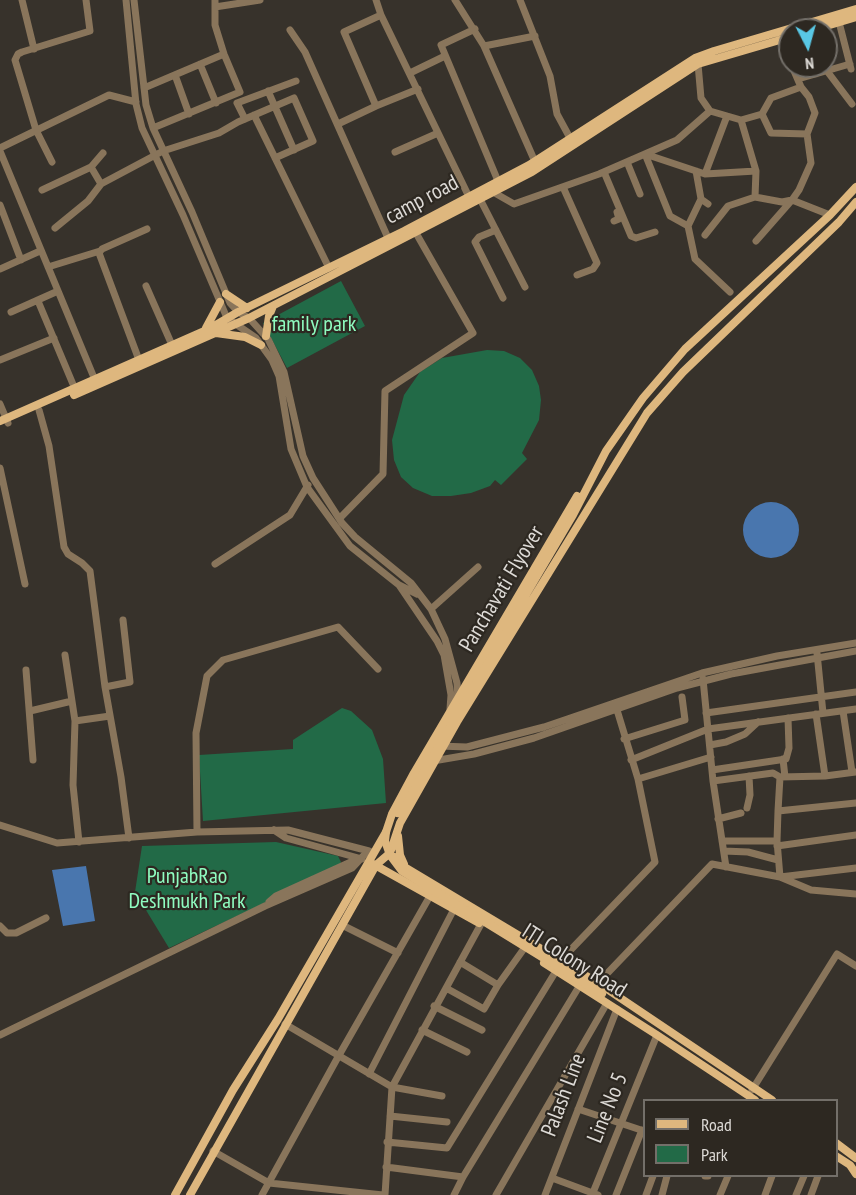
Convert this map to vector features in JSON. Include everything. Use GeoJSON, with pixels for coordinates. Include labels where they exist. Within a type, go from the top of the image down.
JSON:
{"type":"FeatureCollection","features":[{"type":"Feature","properties":{"kind":"main road","name":"camp road"},"geometry":{"type":"LineString","coordinates":[[830,18],[856,9]]}},
{"type":"Feature","properties":{"kind":"main road"},"geometry":{"type":"LineString","coordinates":[[839,22],[856,17]]}},
{"type":"Feature","properties":{"kind":"main road","name":"camp road"},"geometry":{"type":"LineString","coordinates":[[4,422],[204,331],[388,238],[470,200],[480,199],[698,64],[778,36]]}},
{"type":"Feature","properties":{"kind":"main road","name":"camp road"},"geometry":{"type":"LineString","coordinates":[[4,422],[39,411],[249,318],[416,233],[498,181],[537,164],[570,138],[601,123],[695,58],[778,36]]}},
{"type":"Feature","properties":{"kind":"main road"},"geometry":{"type":"LineString","coordinates":[[440,747],[454,710],[587,487],[606,451],[643,398],[672,363],[810,234],[856,187]]}},
{"type":"Feature","properties":{"kind":"main road"},"geometry":{"type":"LineString","coordinates":[[390,852],[400,824],[440,747],[458,722],[647,412],[683,372],[839,222],[856,202]]}},
{"type":"Feature","properties":{"kind":"main road"},"geometry":{"type":"LineString","coordinates":[[830,214],[839,222]]}},
{"type":"Feature","properties":{"kind":"main road"},"geometry":{"type":"LineString","coordinates":[[810,234],[818,242]]}},
{"type":"Feature","properties":{"kind":"main road"},"geometry":{"type":"LineString","coordinates":[[204,331],[223,298],[247,308]]}},
{"type":"Feature","properties":{"kind":"main road"},"geometry":{"type":"LineString","coordinates":[[216,333],[264,341],[273,306]]}},
{"type":"Feature","properties":{"kind":"main road","name":"Panchavati Flyover"},"geometry":{"type":"LineString","coordinates":[[587,487],[578,496],[392,814],[385,841],[390,855],[402,871],[609,1003]]}},
{"type":"Feature","properties":{"kind":"main road"},"geometry":{"type":"LineString","coordinates":[[190,1195],[285,1024],[369,858],[432,761]]}},
{"type":"Feature","properties":{"kind":"main road"},"geometry":{"type":"LineString","coordinates":[[400,824],[398,841],[400,855],[406,868]]}},
{"type":"Feature","properties":{"kind":"main road"},"geometry":{"type":"LineString","coordinates":[[369,858],[390,852]]}},
{"type":"Feature","properties":{"kind":"main road"},"geometry":{"type":"LineString","coordinates":[[369,858],[390,852]]}},
{"type":"Feature","properties":{"kind":"main road"},"geometry":{"type":"LineString","coordinates":[[390,852],[406,868],[598,983],[752,1095]]}},
{"type":"Feature","properties":{"kind":"main road"},"geometry":{"type":"LineString","coordinates":[[175,1195],[233,1090],[334,931],[342,925],[369,858]]}},
{"type":"Feature","properties":{"kind":"main road","name":"ITI Colony Road"},"geometry":{"type":"LineString","coordinates":[[369,858],[556,970],[752,1095]]}},
{"type":"Feature","properties":{"kind":"main road"},"geometry":{"type":"LineString","coordinates":[[838,1144],[856,1158]]}},
{"type":"Feature","properties":{"kind":"main road"},"geometry":{"type":"LineString","coordinates":[[838,1157],[850,1165],[856,1173]]}},
{"type":"Feature","properties":{"kind":"street"},"geometry":{"type":"LineString","coordinates":[[22,0],[34,49]]}},
{"type":"Feature","properties":{"kind":"street"},"geometry":{"type":"LineString","coordinates":[[52,162],[36,130],[15,60],[18,54],[90,31],[86,0]]}},
{"type":"Feature","properties":{"kind":"street"},"geometry":{"type":"LineString","coordinates":[[126,0],[136,102],[142,128],[154,156],[223,298],[238,312],[249,318],[284,372],[300,449],[313,477],[355,537],[407,580],[430,609],[448,649],[457,683],[454,710],[458,722]]}},
{"type":"Feature","properties":{"kind":"street"},"geometry":{"type":"LineString","coordinates":[[134,0],[146,105],[153,128],[192,212],[223,298],[227,318],[264,341],[279,376],[291,449],[307,487],[344,539],[399,585],[419,595]]}},
{"type":"Feature","properties":{"kind":"street"},"geometry":{"type":"LineString","coordinates":[[153,128],[240,92],[214,22],[215,3],[260,0]]}},
{"type":"Feature","properties":{"kind":"street"},"geometry":{"type":"LineString","coordinates":[[376,0],[381,15],[470,200]]}},
{"type":"Feature","properties":{"kind":"street"},"geometry":{"type":"LineString","coordinates":[[455,0],[484,46],[537,164]]}},
{"type":"Feature","properties":{"kind":"street"},"geometry":{"type":"LineString","coordinates":[[520,0],[550,76],[557,114],[570,138]]}},
{"type":"Feature","properties":{"kind":"street"},"geometry":{"type":"LineString","coordinates":[[376,105],[344,32],[381,15]]}},
{"type":"Feature","properties":{"kind":"street"},"geometry":{"type":"LineString","coordinates":[[838,69],[851,67],[839,22]]}},
{"type":"Feature","properties":{"kind":"street"},"geometry":{"type":"LineString","coordinates":[[475,29],[441,45],[498,181]]}},
{"type":"Feature","properties":{"kind":"street"},"geometry":{"type":"LineString","coordinates":[[290,30],[305,52],[388,238]]}},
{"type":"Feature","properties":{"kind":"street"},"geometry":{"type":"LineString","coordinates":[[484,46],[535,36]]}},
{"type":"Feature","properties":{"kind":"street"},"geometry":{"type":"LineString","coordinates":[[144,88],[224,54]]}},
{"type":"Feature","properties":{"kind":"street"},"geometry":{"type":"LineString","coordinates":[[410,73],[446,56]]}},
{"type":"Feature","properties":{"kind":"street"},"geometry":{"type":"LineString","coordinates":[[200,64],[216,103]]}},
{"type":"Feature","properties":{"kind":"street"},"geometry":{"type":"LineString","coordinates":[[698,64],[701,98],[710,111],[741,120],[762,114],[771,98],[801,87]]}},
{"type":"Feature","properties":{"kind":"street"},"geometry":{"type":"LineString","coordinates":[[175,75],[189,114]]}},
{"type":"Feature","properties":{"kind":"street"},"geometry":{"type":"LineString","coordinates":[[756,242],[799,190],[811,163],[807,134],[814,113],[809,97],[798,79],[802,78]]}},
{"type":"Feature","properties":{"kind":"street"},"geometry":{"type":"LineString","coordinates":[[832,78],[852,104]]}},
{"type":"Feature","properties":{"kind":"street"},"geometry":{"type":"LineString","coordinates":[[245,119],[237,103],[296,81]]}},
{"type":"Feature","properties":{"kind":"street"},"geometry":{"type":"LineString","coordinates":[[338,124],[376,105],[418,89]]}},
{"type":"Feature","properties":{"kind":"street"},"geometry":{"type":"LineString","coordinates":[[268,91],[294,150]]}},
{"type":"Feature","properties":{"kind":"street"},"geometry":{"type":"LineString","coordinates":[[95,380],[40,252],[0,149],[109,95],[136,102]]}},
{"type":"Feature","properties":{"kind":"street"},"geometry":{"type":"LineString","coordinates":[[55,228],[88,201],[101,184],[163,151],[219,133],[294,98],[313,141],[275,158]]}},
{"type":"Feature","properties":{"kind":"street"},"geometry":{"type":"LineString","coordinates":[[494,192],[514,204],[601,173],[677,140],[710,111]]}},
{"type":"Feature","properties":{"kind":"street"},"geometry":{"type":"LineString","coordinates":[[762,114],[771,133],[807,134]]}},
{"type":"Feature","properties":{"kind":"street"},"geometry":{"type":"LineString","coordinates":[[254,115],[329,268]]}},
{"type":"Feature","properties":{"kind":"street"},"geometry":{"type":"LineString","coordinates":[[705,174],[727,116]]}},
{"type":"Feature","properties":{"kind":"street"},"geometry":{"type":"LineString","coordinates":[[741,120],[756,171],[755,197]]}},
{"type":"Feature","properties":{"kind":"street"},"geometry":{"type":"LineString","coordinates":[[395,152],[438,133]]}},
{"type":"Feature","properties":{"kind":"street"},"geometry":{"type":"LineString","coordinates":[[42,190],[91,167],[103,153]]}},
{"type":"Feature","properties":{"kind":"street"},"geometry":{"type":"LineString","coordinates":[[645,154],[705,174],[756,171]]}},
{"type":"Feature","properties":{"kind":"street"},"geometry":{"type":"LineString","coordinates":[[645,154],[670,216],[688,226]]}},
{"type":"Feature","properties":{"kind":"street"},"geometry":{"type":"LineString","coordinates":[[627,162],[640,194]]}},
{"type":"Feature","properties":{"kind":"street"},"geometry":{"type":"LineString","coordinates":[[91,167],[101,184]]}},
{"type":"Feature","properties":{"kind":"street"},"geometry":{"type":"LineString","coordinates":[[696,171],[700,199],[688,226],[695,259],[730,292]]}},
{"type":"Feature","properties":{"kind":"street"},"geometry":{"type":"LineString","coordinates":[[601,173],[619,217],[614,221]]}},
{"type":"Feature","properties":{"kind":"street"},"geometry":{"type":"LineString","coordinates":[[601,173],[631,236],[636,238],[655,232]]}},
{"type":"Feature","properties":{"kind":"street"},"geometry":{"type":"LineString","coordinates":[[563,187],[597,263],[593,269],[577,275]]}},
{"type":"Feature","properties":{"kind":"street"},"geometry":{"type":"LineString","coordinates":[[705,235],[728,207],[755,197],[782,202],[792,200],[830,214]]}},
{"type":"Feature","properties":{"kind":"street"},"geometry":{"type":"LineString","coordinates":[[480,199],[525,286]]}},
{"type":"Feature","properties":{"kind":"street"},"geometry":{"type":"LineString","coordinates":[[700,199],[708,204]]}},
{"type":"Feature","properties":{"kind":"street"},"geometry":{"type":"LineString","coordinates":[[0,205],[21,260]]}},
{"type":"Feature","properties":{"kind":"street"},"geometry":{"type":"LineString","coordinates":[[48,267],[100,251],[147,229]]}},
{"type":"Feature","properties":{"kind":"street"},"geometry":{"type":"LineString","coordinates":[[496,230],[478,237],[475,242],[502,298]]}},
{"type":"Feature","properties":{"kind":"street"},"geometry":{"type":"LineString","coordinates":[[340,518],[382,474],[385,391],[473,333],[416,233]]}},
{"type":"Feature","properties":{"kind":"street"},"geometry":{"type":"LineString","coordinates":[[100,251],[99,255],[139,360]]}},
{"type":"Feature","properties":{"kind":"street"},"geometry":{"type":"LineString","coordinates":[[0,269],[40,252]]}},
{"type":"Feature","properties":{"kind":"street"},"geometry":{"type":"LineString","coordinates":[[146,286],[172,345]]}},
{"type":"Feature","properties":{"kind":"street"},"geometry":{"type":"LineString","coordinates":[[11,312],[58,291]]}},
{"type":"Feature","properties":{"kind":"street"},"geometry":{"type":"LineString","coordinates":[[38,301],[75,389]]}},
{"type":"Feature","properties":{"kind":"street"},"geometry":{"type":"LineString","coordinates":[[0,360],[54,338]]}},
{"type":"Feature","properties":{"kind":"street"},"geometry":{"type":"LineString","coordinates":[[0,405],[4,422]]}},
{"type":"Feature","properties":{"kind":"street"},"geometry":{"type":"LineString","coordinates":[[39,411],[49,446],[64,547],[68,554],[90,571],[105,687],[129,838]]}},
{"type":"Feature","properties":{"kind":"street"},"geometry":{"type":"LineString","coordinates":[[0,468],[25,584]]}},
{"type":"Feature","properties":{"kind":"street"},"geometry":{"type":"LineString","coordinates":[[215,564],[290,515],[313,477]]}},
{"type":"Feature","properties":{"kind":"street"},"geometry":{"type":"LineString","coordinates":[[430,609],[478,567]]}},
{"type":"Feature","properties":{"kind":"street","name":"Panchavati Flyover"},"geometry":{"type":"LineString","coordinates":[[399,585],[437,641],[444,656],[454,710]]}},
{"type":"Feature","properties":{"kind":"street"},"geometry":{"type":"LineString","coordinates":[[105,687],[130,682],[123,620]]}},
{"type":"Feature","properties":{"kind":"street"},"geometry":{"type":"LineString","coordinates":[[197,832],[196,733],[207,676],[223,660],[338,627],[378,669]]}},
{"type":"Feature","properties":{"kind":"street"},"geometry":{"type":"LineString","coordinates":[[432,761],[534,738],[583,717],[703,677],[816,649],[856,643]]}},
{"type":"Feature","properties":{"kind":"street"},"geometry":{"type":"LineString","coordinates":[[816,649],[822,697],[820,713],[825,776]]}},
{"type":"Feature","properties":{"kind":"street"},"geometry":{"type":"LineString","coordinates":[[440,747],[467,747],[617,710],[703,677],[856,651]]}},
{"type":"Feature","properties":{"kind":"street"},"geometry":{"type":"LineString","coordinates":[[65,655],[75,721],[73,785],[79,842]]}},
{"type":"Feature","properties":{"kind":"street"},"geometry":{"type":"LineString","coordinates":[[26,670],[33,760]]}},
{"type":"Feature","properties":{"kind":"street"},"geometry":{"type":"LineString","coordinates":[[703,677],[713,781],[726,867]]}},
{"type":"Feature","properties":{"kind":"street"},"geometry":{"type":"LineString","coordinates":[[706,713],[856,692]]}},
{"type":"Feature","properties":{"kind":"street"},"geometry":{"type":"LineString","coordinates":[[624,739],[685,720],[682,697]]}},
{"type":"Feature","properties":{"kind":"street"},"geometry":{"type":"LineString","coordinates":[[30,711],[72,701]]}},
{"type":"Feature","properties":{"kind":"street"},"geometry":{"type":"LineString","coordinates":[[631,759],[708,729],[856,709]]}},
{"type":"Feature","properties":{"kind":"street"},"geometry":{"type":"LineString","coordinates":[[560,961],[655,862],[638,779],[617,710]]}},
{"type":"Feature","properties":{"kind":"street"},"geometry":{"type":"LineString","coordinates":[[713,781],[773,773],[783,777],[825,776],[854,772],[843,711]]}},
{"type":"Feature","properties":{"kind":"street"},"geometry":{"type":"LineString","coordinates":[[75,721],[110,716]]}},
{"type":"Feature","properties":{"kind":"street"},"geometry":{"type":"LineString","coordinates":[[712,770],[786,759],[789,748],[788,718]]}},
{"type":"Feature","properties":{"kind":"street"},"geometry":{"type":"LineString","coordinates":[[710,745],[726,742],[745,734],[758,722]]}},
{"type":"Feature","properties":{"kind":"street"},"geometry":{"type":"LineString","coordinates":[[638,779],[711,757]]}},
{"type":"Feature","properties":{"kind":"street"},"geometry":{"type":"LineString","coordinates":[[780,877],[777,843],[783,759]]}},
{"type":"Feature","properties":{"kind":"street"},"geometry":{"type":"LineString","coordinates":[[747,808],[750,776]]}},
{"type":"Feature","properties":{"kind":"street"},"geometry":{"type":"LineString","coordinates":[[778,811],[856,802]]}},
{"type":"Feature","properties":{"kind":"street"},"geometry":{"type":"LineString","coordinates":[[718,819],[741,813]]}},
{"type":"Feature","properties":{"kind":"street"},"geometry":{"type":"LineString","coordinates":[[0,825],[57,843],[197,832],[288,830],[369,858]]}},
{"type":"Feature","properties":{"kind":"street"},"geometry":{"type":"LineString","coordinates":[[722,840],[777,843],[856,835]]}},
{"type":"Feature","properties":{"kind":"street"},"geometry":{"type":"LineString","coordinates":[[724,851],[748,852],[778,860]]}},
{"type":"Feature","properties":{"kind":"street"},"geometry":{"type":"LineString","coordinates":[[0,1035],[369,858]]}},
{"type":"Feature","properties":{"kind":"street"},"geometry":{"type":"LineString","coordinates":[[598,983],[712,864],[780,877],[811,890],[856,894]]}},
{"type":"Feature","properties":{"kind":"street"},"geometry":{"type":"LineString","coordinates":[[780,877],[856,868]]}},
{"type":"Feature","properties":{"kind":"street"},"geometry":{"type":"LineString","coordinates":[[262,1195],[430,896]]}},
{"type":"Feature","properties":{"kind":"street"},"geometry":{"type":"LineString","coordinates":[[369,1074],[454,909]]}},
{"type":"Feature","properties":{"kind":"street"},"geometry":{"type":"LineString","coordinates":[[0,926],[7,933],[16,933],[46,918]]}},
{"type":"Feature","properties":{"kind":"street"},"geometry":{"type":"LineString","coordinates":[[213,1151],[269,1183],[384,1195],[392,1087],[434,1006],[481,924]]}},
{"type":"Feature","properties":{"kind":"street"},"geometry":{"type":"LineString","coordinates":[[342,925],[398,953]]}},
{"type":"Feature","properties":{"kind":"street"},"geometry":{"type":"LineString","coordinates":[[446,988],[484,1009],[523,950]]}},
{"type":"Feature","properties":{"kind":"street"},"geometry":{"type":"LineString","coordinates":[[752,1095],[837,954],[856,966]]}},
{"type":"Feature","properties":{"kind":"street"},"geometry":{"type":"LineString","coordinates":[[460,962],[498,985]]}},
{"type":"Feature","properties":{"kind":"street"},"geometry":{"type":"LineString","coordinates":[[387,1142],[447,1148],[556,970]]}},
{"type":"Feature","properties":{"kind":"street"},"geometry":{"type":"LineString","coordinates":[[454,1195],[463,1176],[580,986]]}},
{"type":"Feature","properties":{"kind":"street"},"geometry":{"type":"LineString","coordinates":[[496,1195],[609,1003]]}},
{"type":"Feature","properties":{"kind":"street","name":"Palash Line"},"geometry":{"type":"LineString","coordinates":[[545,1195],[578,1109],[609,1003]]}},
{"type":"Feature","properties":{"kind":"street"},"geometry":{"type":"LineString","coordinates":[[434,1006],[482,1030]]}},
{"type":"Feature","properties":{"kind":"street"},"geometry":{"type":"LineString","coordinates":[[285,1024],[392,1087],[442,1096]]}},
{"type":"Feature","properties":{"kind":"street"},"geometry":{"type":"LineString","coordinates":[[422,1030],[467,1052]]}},
{"type":"Feature","properties":{"kind":"street","name":"Line No 5"},"geometry":{"type":"LineString","coordinates":[[594,1194],[657,1035]]}},
{"type":"Feature","properties":{"kind":"street"},"geometry":{"type":"LineString","coordinates":[[578,1109],[643,1131],[616,1195]]}},
{"type":"Feature","properties":{"kind":"street"},"geometry":{"type":"LineString","coordinates":[[390,1116],[447,1122]]}},
{"type":"Feature","properties":{"kind":"street"},"geometry":{"type":"LineString","coordinates":[[386,1167],[463,1176]]}},
{"type":"Feature","properties":{"kind":"street"},"geometry":{"type":"LineString","coordinates":[[646,1195],[653,1177]]}},
{"type":"Feature","properties":{"kind":"street"},"geometry":{"type":"LineString","coordinates":[[663,1195],[667,1177]]}},
{"type":"Feature","properties":{"kind":"street"},"geometry":{"type":"LineString","coordinates":[[720,1195],[728,1177]]}},
{"type":"Feature","properties":{"kind":"street"},"geometry":{"type":"LineString","coordinates":[[765,1195],[772,1177]]}},
{"type":"Feature","properties":{"kind":"street"},"geometry":{"type":"LineString","coordinates":[[796,1195],[804,1177]]}},
{"type":"Feature","properties":{"kind":"street"},"geometry":{"type":"LineString","coordinates":[[811,1195],[818,1177]]}},
{"type":"Feature","properties":{"kind":"street"},"geometry":{"type":"LineString","coordinates":[[552,1178],[594,1194]]}},
{"type":"Feature","properties":{"kind":"green space","name":"family park"},"geometry":{"type":"Polygon","coordinates":[[[341,281],[365,326],[287,368],[263,323],[341,281]]]}},
{"type":"Feature","properties":{"kind":"green space"},"geometry":{"type":"Polygon","coordinates":[[[487,350],[504,351],[520,358],[532,370],[539,386],[541,400],[539,420],[522,453],[527,459],[501,485],[495,480],[490,486],[471,493],[432,496],[413,488],[401,477],[394,460],[392,440],[404,395],[420,372],[442,358],[487,350]]]}},
{"type":"Feature","properties":{"kind":"green space"},"geometry":{"type":"Polygon","coordinates":[[[342,708],[351,711],[372,730],[383,759],[386,803],[203,821],[199,755],[293,749],[293,740],[342,708]]]}},
{"type":"Feature","properties":{"kind":"green space","name":"PunjabRao Deshmukh Park"},"geometry":{"type":"Polygon","coordinates":[[[276,842],[338,856],[341,862],[339,868],[169,948],[135,892],[142,846],[276,842]]]}},
{"type":"Feature","properties":{"kind":"water"},"geometry":{"type":"Polygon","coordinates":[[[765,502],[777,502],[791,510],[799,524],[797,541],[791,550],[777,558],[765,558],[748,546],[743,536],[743,524],[755,507],[765,502]]]}},
{"type":"Feature","properties":{"kind":"water"},"geometry":{"type":"Polygon","coordinates":[[[86,866],[95,921],[63,926],[52,870],[86,866]]]}}]}
